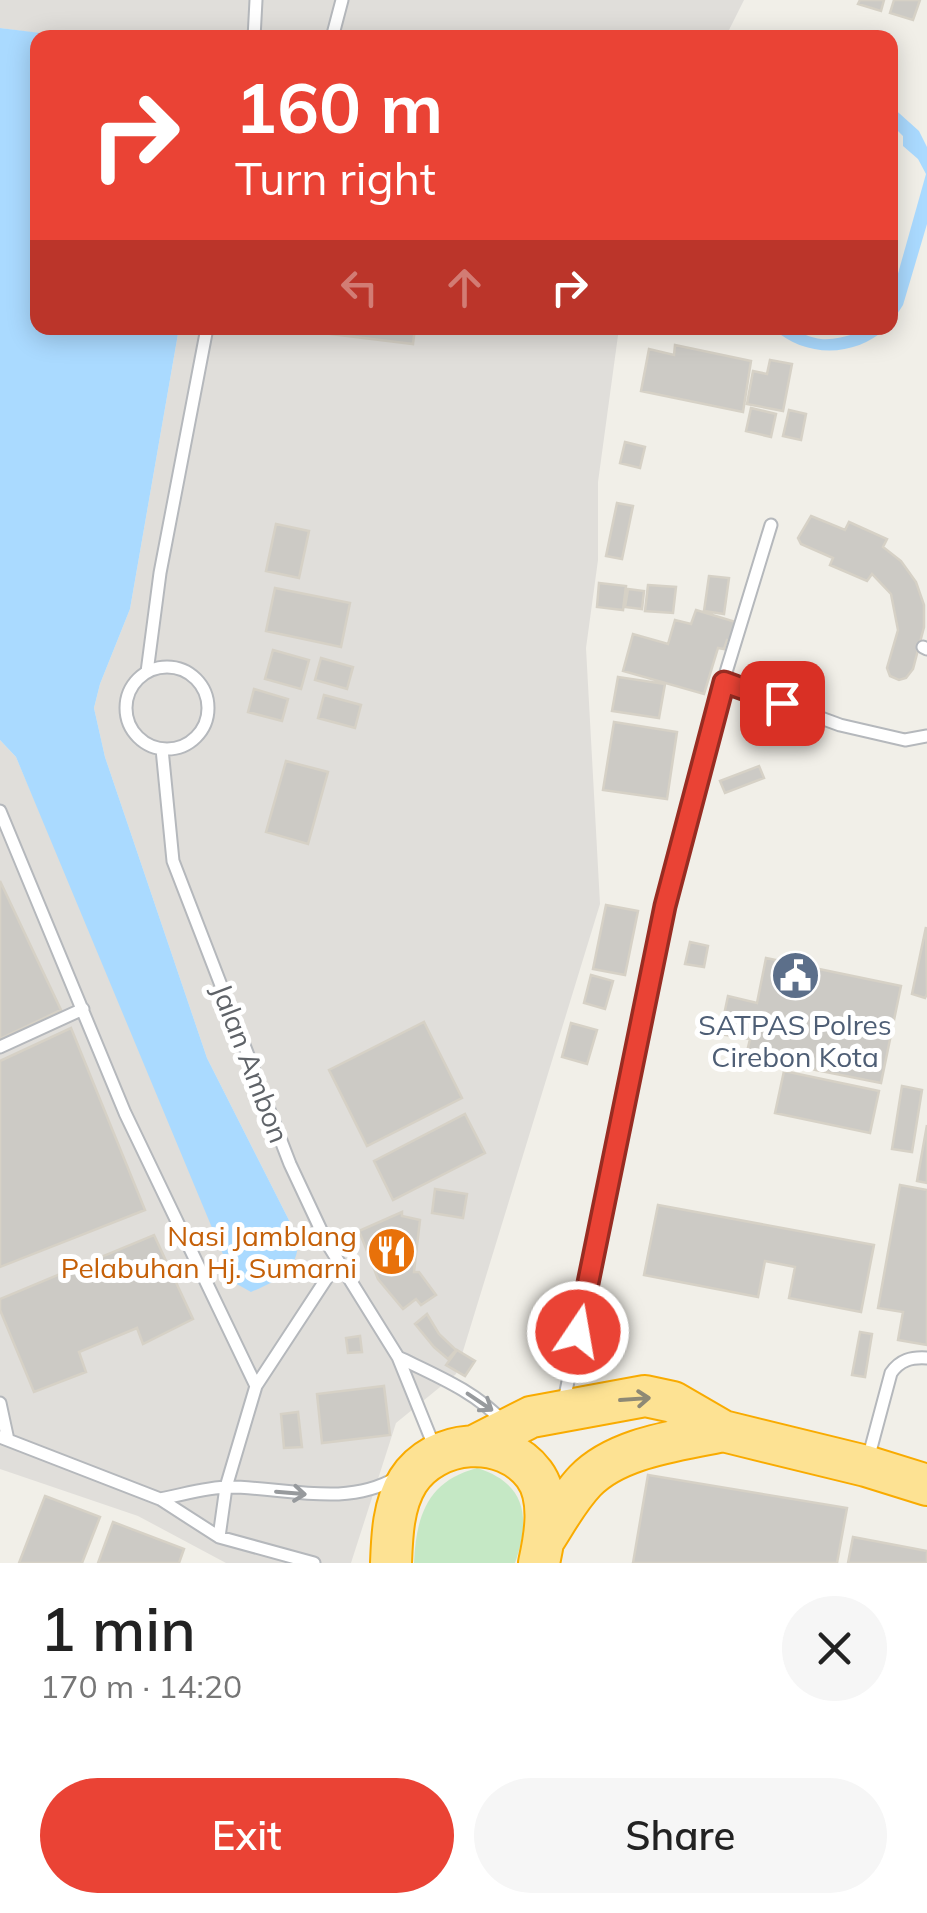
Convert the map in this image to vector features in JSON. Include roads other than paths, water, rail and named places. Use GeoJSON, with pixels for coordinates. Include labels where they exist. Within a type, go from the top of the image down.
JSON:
{"type":"FeatureCollection","features":[{"type":"Feature","properties":{"kind":"highway"},"geometry":{"type":"LineString","coordinates":[[391,1563],[397,1506],[408,1480],[463,1447],[531,1417],[645,1396],[673,1402],[724,1431],[927,1485]]}},
{"type":"Feature","properties":{"kind":"highway"},"geometry":{"type":"LineString","coordinates":[[542,1551],[586,1479],[608,1464],[649,1448],[724,1431]]}},
{"type":"Feature","properties":{"kind":"highway"},"geometry":{"type":"LineString","coordinates":[[463,1447],[498,1449],[535,1474],[544,1498],[542,1551]]}},
{"type":"Feature","properties":{"kind":"lane"},"geometry":{"type":"LineString","coordinates":[[254,30],[256,0]]}},
{"type":"Feature","properties":{"kind":"lane"},"geometry":{"type":"LineString","coordinates":[[334,30],[342,0]]}},
{"type":"Feature","properties":{"kind":"lane"},"geometry":{"type":"LineString","coordinates":[[147,672],[160,573],[207,335]]}},
{"type":"Feature","properties":{"kind":"lane"},"geometry":{"type":"LineString","coordinates":[[562,1410],[665,906],[770,525]]}},
{"type":"Feature","properties":{"kind":"lane"},"geometry":{"type":"LineString","coordinates":[[158,668],[184,671],[202,688],[206,700],[204,725],[196,736],[175,748],[162,749],[139,738],[126,716],[130,691],[147,672],[158,668]]}},
{"type":"Feature","properties":{"kind":"lane"},"geometry":{"type":"LineString","coordinates":[[724,682],[840,725],[905,740],[927,736]]}},
{"type":"Feature","properties":{"kind":"lane","name":"Jalan Ambon"},"geometry":{"type":"LineString","coordinates":[[162,749],[172,861],[290,1164],[338,1261],[398,1357],[463,1447],[492,1408],[398,1357]]}},
{"type":"Feature","properties":{"kind":"lane"},"geometry":{"type":"LineString","coordinates":[[0,811],[125,1113],[256,1386]]}},
{"type":"Feature","properties":{"kind":"lane"},"geometry":{"type":"LineString","coordinates":[[0,1048],[84,1009]]}},
{"type":"Feature","properties":{"kind":"lane"},"geometry":{"type":"LineString","coordinates":[[219,1537],[226,1486],[256,1386],[338,1261]]}},
{"type":"Feature","properties":{"kind":"lane"},"geometry":{"type":"LineString","coordinates":[[866,1466],[891,1374],[898,1364],[927,1358]]}},
{"type":"Feature","properties":{"kind":"lane"},"geometry":{"type":"LineString","coordinates":[[0,1403],[4,1438],[160,1499],[219,1537],[314,1563]]}},
{"type":"Feature","properties":{"kind":"lane"},"geometry":{"type":"LineString","coordinates":[[160,1499],[226,1486],[305,1495],[346,1493],[383,1486],[463,1447]]}},
{"type":"Feature","properties":{"kind":"water"},"geometry":{"type":"Polygon","coordinates":[[[0,28],[30,32],[30,335],[178,335],[130,609],[94,708],[105,757],[207,1058],[298,1238],[291,1266],[270,1283],[251,1292],[235,1283],[16,757],[0,740],[0,28]]]}},
{"type":"Feature","properties":{"kind":"water"},"geometry":{"type":"Polygon","coordinates":[[[898,112],[919,131],[927,147],[927,224],[898,313],[898,274],[926,174],[918,159],[903,146],[903,136],[898,131],[898,112]]]}},
{"type":"Feature","properties":{"kind":"water"},"geometry":{"type":"Polygon","coordinates":[[[781,335],[829,339],[878,335],[859,345],[830,350],[814,349],[781,335]]]}},
{"type":"Feature","properties":{"kind":"place","name":"SATPAS Polres Cirebon Kota"},"geometry":{"type":"Point","coordinates":[795,976]}},
{"type":"Feature","properties":{"kind":"place","name":"Nasi Jamblang Pelabuhan Hj. Sumarni"},"geometry":{"type":"Point","coordinates":[392,1251]}}]}
